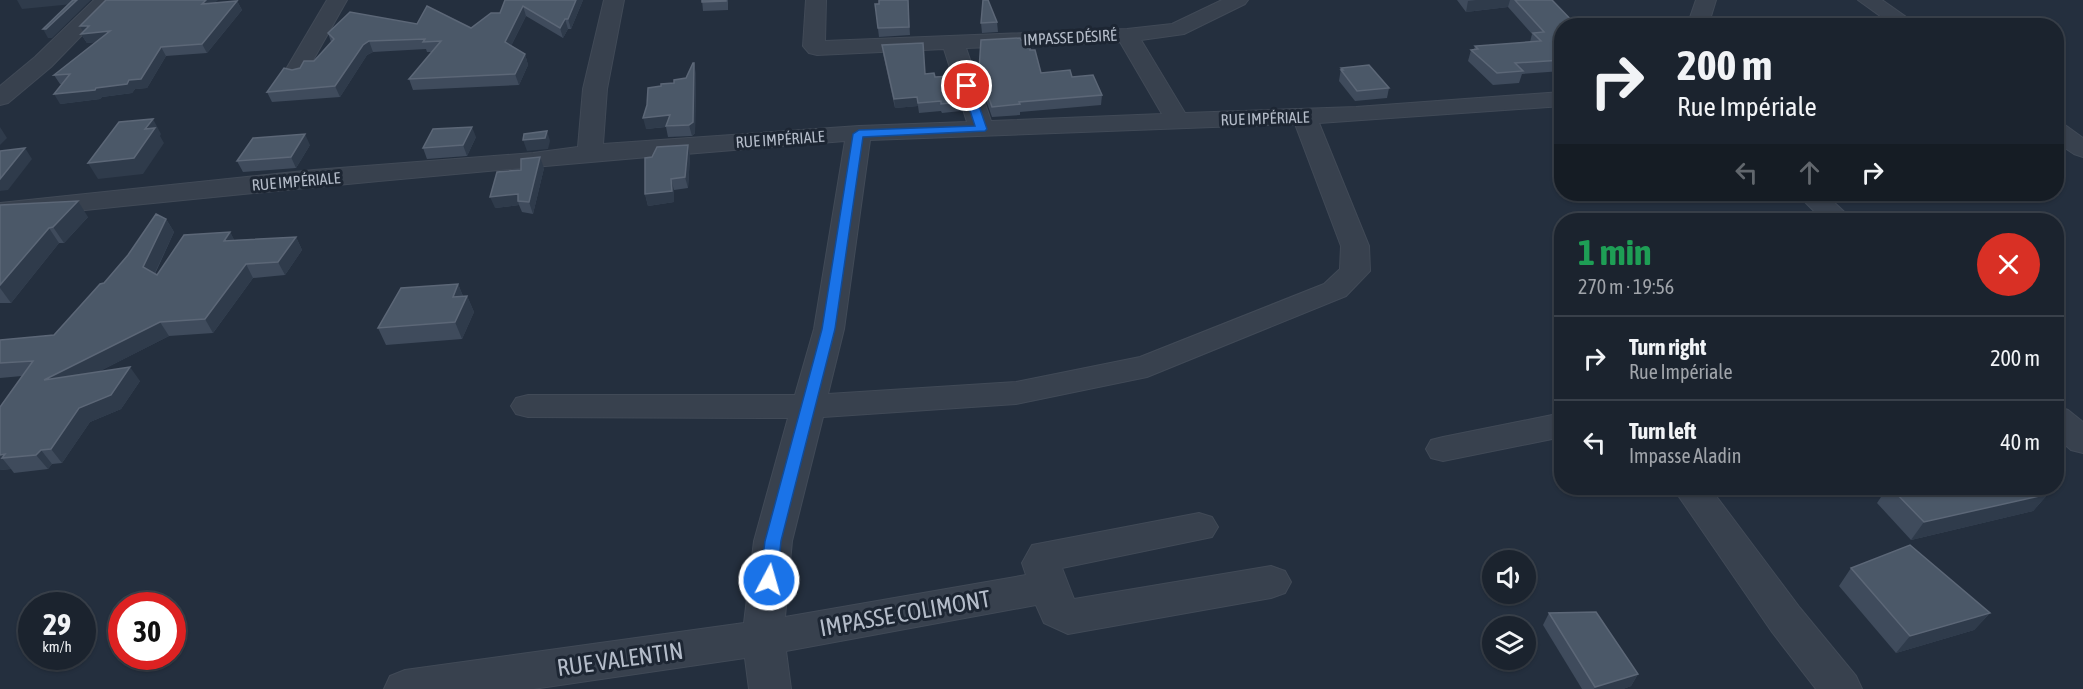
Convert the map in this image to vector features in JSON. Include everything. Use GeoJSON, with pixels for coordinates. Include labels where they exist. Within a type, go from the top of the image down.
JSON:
{"type":"FeatureCollection","features":[{"type":"Feature","properties":{"kind":"street"},"geometry":{"type":"LineString","coordinates":[[0,98],[43,62],[106,0]]}},
{"type":"Feature","properties":{"kind":"street"},"geometry":{"type":"LineString","coordinates":[[296,71],[337,0]]}},
{"type":"Feature","properties":{"kind":"street"},"geometry":{"type":"LineString","coordinates":[[590,153],[595,89],[614,0]]}},
{"type":"Feature","properties":{"kind":"street","name":"IMPASSE DÉSIRÉ"},"geometry":{"type":"LineString","coordinates":[[816,0],[815,47],[1127,35],[1178,121]]}},
{"type":"Feature","properties":{"kind":"street"},"geometry":{"type":"LineString","coordinates":[[1127,35],[1177,30],[1238,0]]}},
{"type":"Feature","properties":{"kind":"street"},"geometry":{"type":"LineString","coordinates":[[1699,18],[1706,0]]}},
{"type":"Feature","properties":{"kind":"street"},"geometry":{"type":"LineString","coordinates":[[1868,0],[1896,18]]}},
{"type":"Feature","properties":{"kind":"street"},"geometry":{"type":"LineString","coordinates":[[953,43],[982,129]]}},
{"type":"Feature","properties":{"kind":"street","name":"RUE IMPÉRIALE"},"geometry":{"type":"LineString","coordinates":[[0,211],[314,178],[533,161],[590,153],[859,134],[1304,116],[1554,100]]}},
{"type":"Feature","properties":{"kind":"street"},"geometry":{"type":"LineString","coordinates":[[528,406],[808,407],[885,404],[1016,393],[1146,366],[1335,291],[1355,271],[1354,246],[1304,116]]}},
{"type":"Feature","properties":{"kind":"street"},"geometry":{"type":"LineString","coordinates":[[770,689],[763,638],[773,541],[829,329],[859,134]]}},
{"type":"Feature","properties":{"kind":"street"},"geometry":{"type":"LineString","coordinates":[[2064,136],[2083,149]]}},
{"type":"Feature","properties":{"kind":"street"},"geometry":{"type":"LineString","coordinates":[[1818,201],[1831,213]]}},
{"type":"Feature","properties":{"kind":"street"},"geometry":{"type":"LineString","coordinates":[[2064,425],[2083,441]]}},
{"type":"Feature","properties":{"kind":"street"},"geometry":{"type":"LineString","coordinates":[[1443,449],[1554,427]]}},
{"type":"Feature","properties":{"kind":"street"},"geometry":{"type":"LineString","coordinates":[[1696,495],[1786,620],[1841,689]]}},
{"type":"Feature","properties":{"kind":"street"},"geometry":{"type":"LineString","coordinates":[[1199,527],[1046,556],[1041,563],[1058,611],[1068,616],[1271,582]]}},
{"type":"Feature","properties":{"kind":"street","name":"IMPASSE COLIMONT"},"geometry":{"type":"LineString","coordinates":[[763,638],[1048,587]]}},
{"type":"Feature","properties":{"kind":"street","name":"RUE VALENTIN"},"geometry":{"type":"LineString","coordinates":[[405,689],[763,638]]}},
{"type":"Feature","properties":{"kind":"building"},"geometry":{"type":"Polygon","coordinates":[[[73,0],[77,0],[46,29],[43,29],[73,0]]]}},
{"type":"Feature","properties":{"kind":"building"},"geometry":{"type":"Polygon","coordinates":[[[106,0],[206,0],[202,4],[237,1],[202,44],[161,47],[141,79],[129,80],[127,84],[95,90],[54,94],[70,74],[54,75],[110,31],[81,34],[89,26],[80,26],[106,0]]]}},
{"type":"Feature","properties":{"kind":"building"},"geometry":{"type":"Polygon","coordinates":[[[505,0],[576,0],[568,19],[565,19],[560,28],[523,6],[505,42],[525,54],[515,74],[409,79],[441,41],[423,42],[425,39],[369,41],[363,45],[335,86],[267,92],[284,68],[292,70],[300,68],[304,61],[314,61],[334,39],[328,33],[350,12],[417,24],[427,6],[471,28],[491,13],[500,13],[505,0]]]}},
{"type":"Feature","properties":{"kind":"building"},"geometry":{"type":"Polygon","coordinates":[[[702,0],[726,0],[726,1],[702,2],[702,0]]]}},
{"type":"Feature","properties":{"kind":"building"},"geometry":{"type":"Polygon","coordinates":[[[879,0],[908,0],[909,27],[878,28],[875,4],[879,4],[879,0]]]}},
{"type":"Feature","properties":{"kind":"building"},"geometry":{"type":"Polygon","coordinates":[[[983,0],[988,0],[997,22],[981,23],[983,0]]]}},
{"type":"Feature","properties":{"kind":"building"},"geometry":{"type":"Polygon","coordinates":[[[1515,0],[1552,0],[1569,18],[1554,18],[1554,61],[1515,63],[1523,71],[1497,73],[1471,50],[1478,49],[1475,46],[1541,41],[1533,33],[1544,32],[1515,0]]]}},
{"type":"Feature","properties":{"kind":"building"},"geometry":{"type":"Polygon","coordinates":[[[1020,38],[1030,41],[1030,50],[1035,50],[1041,73],[1070,70],[1072,77],[1093,75],[1102,95],[1019,102],[1020,104],[992,107],[979,70],[981,40],[1020,38]]]}},
{"type":"Feature","properties":{"kind":"building"},"geometry":{"type":"Polygon","coordinates":[[[923,43],[925,74],[934,73],[935,77],[952,76],[961,102],[918,103],[917,97],[894,99],[882,45],[923,43]]]}},
{"type":"Feature","properties":{"kind":"building"},"geometry":{"type":"Polygon","coordinates":[[[693,63],[693,122],[689,125],[666,126],[670,115],[643,118],[647,105],[648,88],[686,78],[693,63]]]}},
{"type":"Feature","properties":{"kind":"building"},"geometry":{"type":"Polygon","coordinates":[[[1369,65],[1389,88],[1357,91],[1341,70],[1343,70],[1341,68],[1369,65]]]}},
{"type":"Feature","properties":{"kind":"building"},"geometry":{"type":"Polygon","coordinates":[[[153,119],[145,129],[155,128],[134,158],[88,163],[119,122],[153,119]]]}},
{"type":"Feature","properties":{"kind":"building"},"geometry":{"type":"Polygon","coordinates":[[[472,127],[463,145],[423,148],[433,129],[472,127]]]}},
{"type":"Feature","properties":{"kind":"building"},"geometry":{"type":"Polygon","coordinates":[[[547,131],[545,138],[523,140],[524,134],[547,131]]]}},
{"type":"Feature","properties":{"kind":"building"},"geometry":{"type":"Polygon","coordinates":[[[305,134],[291,157],[237,161],[253,138],[305,134]]]}},
{"type":"Feature","properties":{"kind":"building"},"geometry":{"type":"Polygon","coordinates":[[[688,145],[685,177],[671,179],[672,191],[645,194],[645,158],[652,157],[657,147],[688,145]]]}},
{"type":"Feature","properties":{"kind":"building"},"geometry":{"type":"Polygon","coordinates":[[[25,148],[0,179],[0,151],[25,148]]]}},
{"type":"Feature","properties":{"kind":"building"},"geometry":{"type":"Polygon","coordinates":[[[540,157],[529,202],[518,201],[518,194],[490,197],[497,172],[521,170],[521,159],[540,157]]]}},
{"type":"Feature","properties":{"kind":"building"},"geometry":{"type":"Polygon","coordinates":[[[78,201],[53,227],[49,228],[0,285],[0,205],[78,201]]]}},
{"type":"Feature","properties":{"kind":"building"},"geometry":{"type":"Polygon","coordinates":[[[156,214],[166,219],[143,267],[157,275],[184,235],[230,232],[224,241],[296,237],[278,262],[246,264],[205,319],[160,322],[44,380],[130,367],[111,395],[79,408],[51,449],[41,450],[36,455],[2,458],[5,454],[0,455],[0,407],[33,361],[0,363],[0,340],[54,335],[128,255],[156,214]]]}},
{"type":"Feature","properties":{"kind":"building"},"geometry":{"type":"Polygon","coordinates":[[[458,284],[453,297],[467,296],[455,322],[378,328],[401,288],[458,284]]]}},
{"type":"Feature","properties":{"kind":"building"},"geometry":{"type":"Polygon","coordinates":[[[1898,495],[2044,495],[1924,522],[1898,495]]]}},
{"type":"Feature","properties":{"kind":"building"},"geometry":{"type":"Polygon","coordinates":[[[1910,545],[1990,613],[1910,636],[1851,568],[1910,545]]]}},
{"type":"Feature","properties":{"kind":"building"},"geometry":{"type":"Polygon","coordinates":[[[1596,612],[1638,674],[1595,687],[1549,613],[1596,612]]]}},
{"type":"Feature","properties":{"kind":"route"},"geometry":{"type":"LineString","coordinates":[[769,580],[773,541],[829,329],[859,134],[982,129],[967,86]]}}]}
